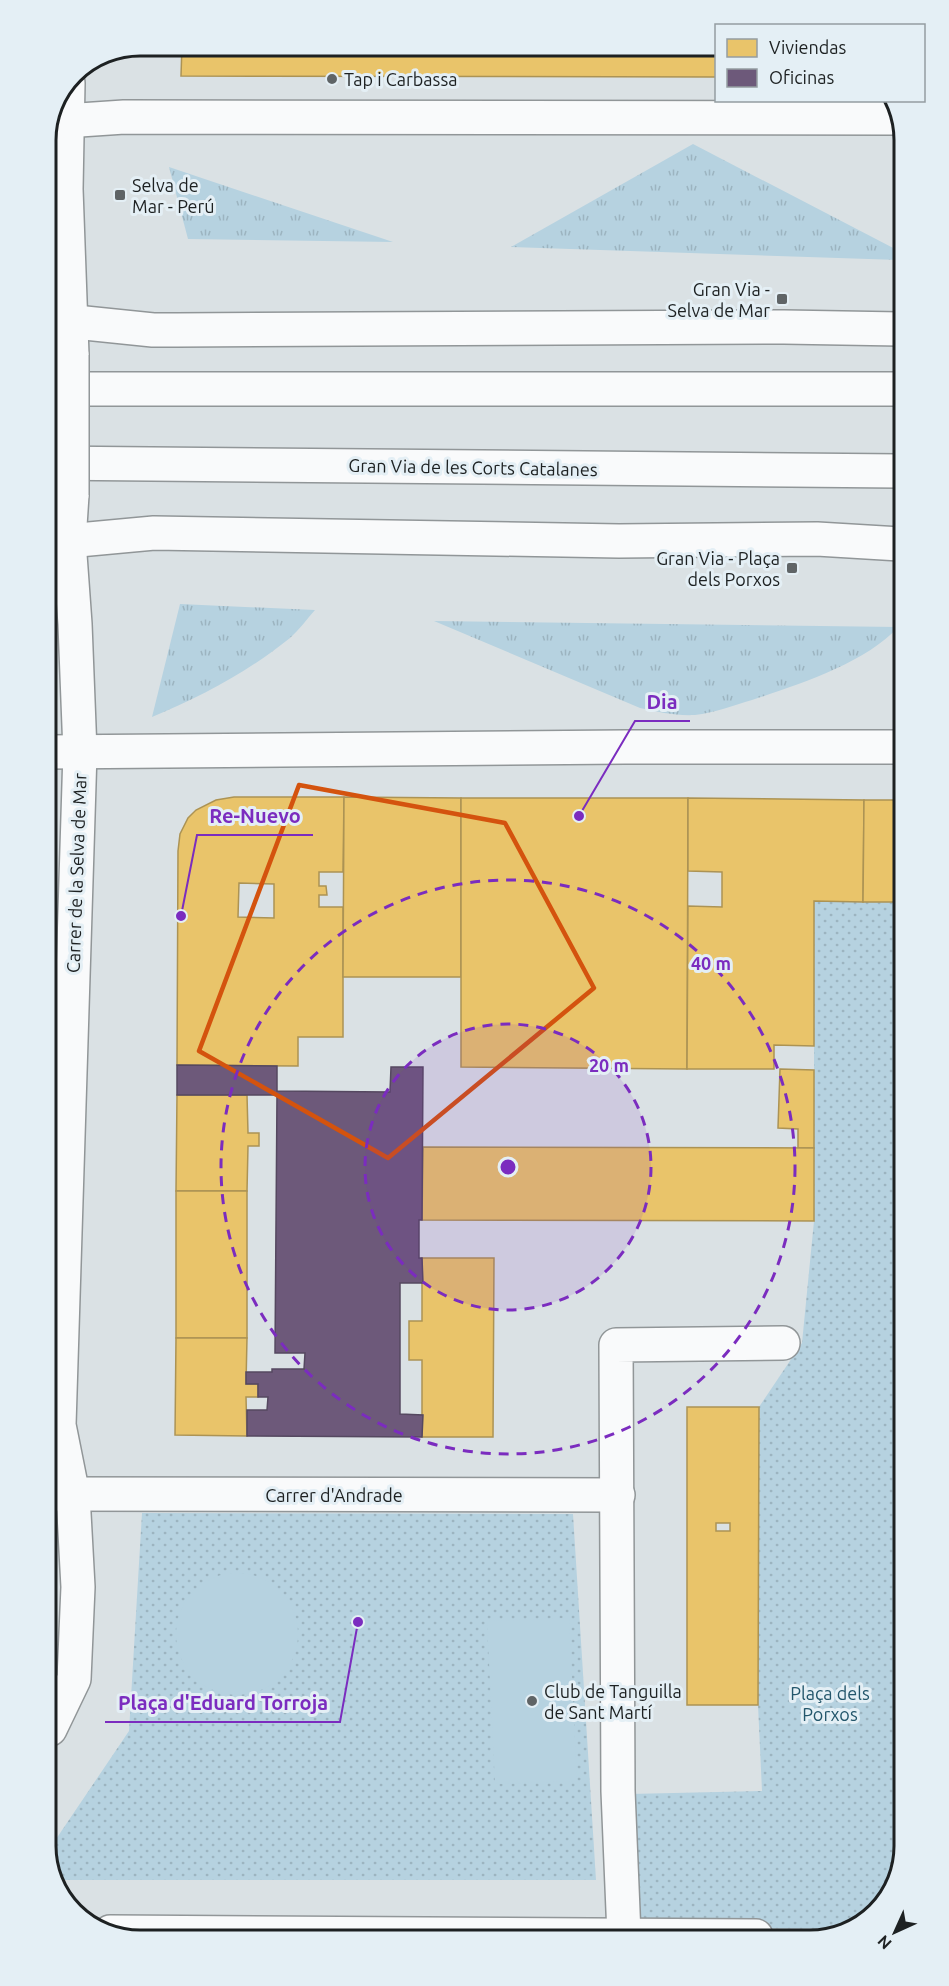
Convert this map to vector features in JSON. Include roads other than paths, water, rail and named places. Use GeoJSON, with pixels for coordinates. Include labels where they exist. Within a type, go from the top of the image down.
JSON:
{"type":"FeatureCollection","features":[{"type":"Feature","properties":{"kind":"main road","name":"Carrer de la Selva de Mar"},"geometry":{"type":"LineString","coordinates":[[56,1717],[74,1680],[78,1587],[61,1495],[59,1425],[80,752],[75,624],[58,542],[72,495],[72,355],[58,320],[66,189],[59,122],[63,105]]}},
{"type":"Feature","properties":{"kind":"main road"},"geometry":{"type":"LineString","coordinates":[[59,122],[124,117],[891,118]]}},
{"type":"Feature","properties":{"kind":"main road"},"geometry":{"type":"LineString","coordinates":[[58,320],[153,330],[772,327],[894,329]]}},
{"type":"Feature","properties":{"kind":"main road"},"geometry":{"type":"LineString","coordinates":[[56,388],[894,389]]}},
{"type":"Feature","properties":{"kind":"main road","name":"Gran Via de les Corts Catalanes"},"geometry":{"type":"LineString","coordinates":[[56,463],[894,471]]}},
{"type":"Feature","properties":{"kind":"main road"},"geometry":{"type":"LineString","coordinates":[[58,542],[154,532],[619,541],[817,539],[894,544]]}},
{"type":"Feature","properties":{"kind":"main road"},"geometry":{"type":"LineString","coordinates":[[56,752],[894,747]]}},
{"type":"Feature","properties":{"kind":"main road"},"geometry":{"type":"LineString","coordinates":[[624,1930],[618,1791],[616,1345],[783,1343]]}},
{"type":"Feature","properties":{"kind":"main road","name":"Carrer d'Andrade"},"geometry":{"type":"LineString","coordinates":[[61,1495],[618,1495]]}},
{"type":"Feature","properties":{"kind":"place","name":"Tap i Carbassa"},"geometry":{"type":"Point","coordinates":[332,79]}},
{"type":"Feature","properties":{"kind":"place","name":"Selva de Mar - Perú"},"geometry":{"type":"Point","coordinates":[120,195]}},
{"type":"Feature","properties":{"kind":"place","name":"Gran Via - Selva de Mar"},"geometry":{"type":"Point","coordinates":[782,299]}},
{"type":"Feature","properties":{"kind":"place","name":"Gran Via - Plaça dels Porxos"},"geometry":{"type":"Point","coordinates":[792,568]}},
{"type":"Feature","properties":{"kind":"place","name":"Dia"},"geometry":{"type":"Point","coordinates":[579,816]}},
{"type":"Feature","properties":{"kind":"place","name":"Re-Nuevo"},"geometry":{"type":"Point","coordinates":[181,916]}},
{"type":"Feature","properties":{"kind":"place","name":"Plaça d'Eduard Torroja"},"geometry":{"type":"Point","coordinates":[358,1622]}},
{"type":"Feature","properties":{"kind":"place","name":"Club de Tanguilla de Sant Martí"},"geometry":{"type":"Point","coordinates":[532,1701]}},
{"type":"Feature","properties":{"kind":"park label","name":"Plaça dels Porxos"},"geometry":{"type":"Point","coordinates":[830,1703]}}]}
